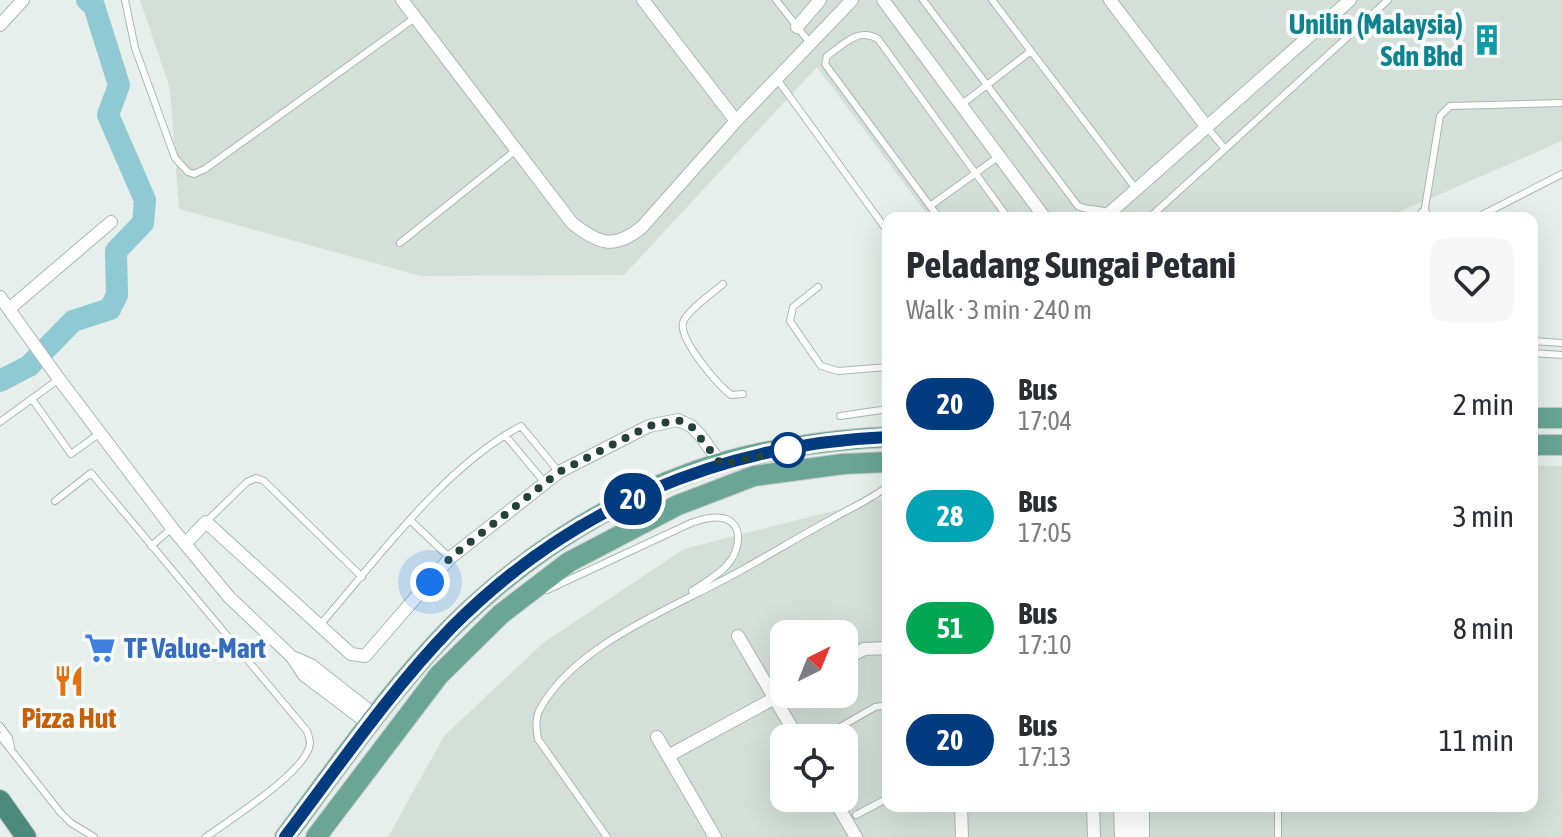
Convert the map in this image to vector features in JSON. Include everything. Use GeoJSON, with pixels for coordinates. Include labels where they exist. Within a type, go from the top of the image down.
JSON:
{"type":"FeatureCollection","features":[{"type":"Feature","properties":{"kind":"highway"},"geometry":{"type":"LineString","coordinates":[[0,800],[26,837]]}},
{"type":"Feature","properties":{"kind":"main road"},"geometry":{"type":"LineString","coordinates":[[1538,418],[1562,418]]}},
{"type":"Feature","properties":{"kind":"main road"},"geometry":{"type":"LineString","coordinates":[[285,837],[373,720],[450,629],[499,583],[564,536],[622,504],[696,471],[747,457],[837,441],[882,437]]}},
{"type":"Feature","properties":{"kind":"main road"},"geometry":{"type":"LineString","coordinates":[[1538,445],[1562,445]]}},
{"type":"Feature","properties":{"kind":"main road"},"geometry":{"type":"LineString","coordinates":[[316,837],[439,675],[501,614],[569,562],[678,505],[754,476],[843,464],[882,462]]}},
{"type":"Feature","properties":{"kind":"main road"},"geometry":{"type":"LineString","coordinates":[[1123,812],[1124,837]]}},
{"type":"Feature","properties":{"kind":"main road"},"geometry":{"type":"LineString","coordinates":[[1140,812],[1140,837]]}},
{"type":"Feature","properties":{"kind":"street"},"geometry":{"type":"LineString","coordinates":[[0,25],[23,0]]}},
{"type":"Feature","properties":{"kind":"street"},"geometry":{"type":"LineString","coordinates":[[402,0],[572,223],[590,236],[610,242],[627,240],[642,227],[736,121],[852,0]]}},
{"type":"Feature","properties":{"kind":"street"},"geometry":{"type":"LineString","coordinates":[[643,0],[736,121]]}},
{"type":"Feature","properties":{"kind":"street"},"geometry":{"type":"LineString","coordinates":[[797,27],[820,0]]}},
{"type":"Feature","properties":{"kind":"street"},"geometry":{"type":"LineString","coordinates":[[883,0],[1040,212]]}},
{"type":"Feature","properties":{"kind":"street"},"geometry":{"type":"LineString","coordinates":[[1110,0],[1206,126]]}},
{"type":"Feature","properties":{"kind":"street"},"geometry":{"type":"LineString","coordinates":[[1110,212],[1350,0]]}},
{"type":"Feature","properties":{"kind":"street"},"geometry":{"type":"LineString","coordinates":[[9,309],[111,222]]}},
{"type":"Feature","properties":{"kind":"street"},"geometry":{"type":"LineString","coordinates":[[0,297],[55,375],[229,597],[292,657],[304,675],[373,720]]}},
{"type":"Feature","properties":{"kind":"street"},"geometry":{"type":"LineString","coordinates":[[185,544],[206,522],[351,654],[365,656],[450,558],[559,472],[649,426],[678,420],[700,435],[721,464]]}},
{"type":"Feature","properties":{"kind":"street"},"geometry":{"type":"LineString","coordinates":[[738,636],[770,682]]}},
{"type":"Feature","properties":{"kind":"street"},"geometry":{"type":"LineString","coordinates":[[858,652],[882,648]]}},
{"type":"Feature","properties":{"kind":"street"},"geometry":{"type":"LineString","coordinates":[[668,756],[770,700]]}},
{"type":"Feature","properties":{"kind":"street"},"geometry":{"type":"LineString","coordinates":[[657,737],[715,837]]}},
{"type":"Feature","properties":{"kind":"street"},"geometry":{"type":"LineString","coordinates":[[841,812],[856,837]]}},
{"type":"Feature","properties":{"kind":"street"},"geometry":{"type":"LineString","coordinates":[[961,812],[962,837]]}},
{"type":"Feature","properties":{"kind":"street"},"geometry":{"type":"LineString","coordinates":[[1093,812],[1094,837]]}},
{"type":"Feature","properties":{"kind":"lane"},"geometry":{"type":"LineString","coordinates":[[125,0],[135,48],[175,158],[194,174],[416,17]]}},
{"type":"Feature","properties":{"kind":"lane"},"geometry":{"type":"LineString","coordinates":[[776,0],[810,43]]}},
{"type":"Feature","properties":{"kind":"lane"},"geometry":{"type":"LineString","coordinates":[[923,0],[1078,206],[1103,212]]}},
{"type":"Feature","properties":{"kind":"lane"},"geometry":{"type":"LineString","coordinates":[[992,0],[1136,189]]}},
{"type":"Feature","properties":{"kind":"lane"},"geometry":{"type":"LineString","coordinates":[[1156,212],[1388,0]]}},
{"type":"Feature","properties":{"kind":"lane"},"geometry":{"type":"LineString","coordinates":[[934,212],[825,64],[827,56],[859,34],[870,34],[878,39],[1004,212]]}},
{"type":"Feature","properties":{"kind":"lane"},"geometry":{"type":"LineString","coordinates":[[960,106],[1031,51]]}},
{"type":"Feature","properties":{"kind":"lane"},"geometry":{"type":"LineString","coordinates":[[777,79],[882,224]]}},
{"type":"Feature","properties":{"kind":"lane"},"geometry":{"type":"LineString","coordinates":[[1424,212],[1443,110],[1450,106],[1562,103]]}},
{"type":"Feature","properties":{"kind":"lane"},"geometry":{"type":"LineString","coordinates":[[1206,126],[1225,149]]}},
{"type":"Feature","properties":{"kind":"lane"},"geometry":{"type":"LineString","coordinates":[[400,243],[517,149]]}},
{"type":"Feature","properties":{"kind":"lane"},"geometry":{"type":"LineString","coordinates":[[930,206],[998,157]]}},
{"type":"Feature","properties":{"kind":"lane"},"geometry":{"type":"LineString","coordinates":[[1488,212],[1562,174]]}},
{"type":"Feature","properties":{"kind":"lane"},"geometry":{"type":"LineString","coordinates":[[723,284],[687,315],[683,322],[684,332],[689,344],[723,389],[731,395],[743,394]]}},
{"type":"Feature","properties":{"kind":"lane"},"geometry":{"type":"LineString","coordinates":[[818,287],[793,307],[790,321],[821,366],[838,371],[882,367]]}},
{"type":"Feature","properties":{"kind":"lane"},"geometry":{"type":"LineString","coordinates":[[1538,341],[1562,343]]}},
{"type":"Feature","properties":{"kind":"lane"},"geometry":{"type":"LineString","coordinates":[[1538,353],[1562,355]]}},
{"type":"Feature","properties":{"kind":"lane"},"geometry":{"type":"LineString","coordinates":[[0,422],[32,399],[55,375]]}},
{"type":"Feature","properties":{"kind":"lane"},"geometry":{"type":"LineString","coordinates":[[32,399],[71,454],[100,433]]}},
{"type":"Feature","properties":{"kind":"lane"},"geometry":{"type":"LineString","coordinates":[[840,416],[882,410]]}},
{"type":"Feature","properties":{"kind":"lane"},"geometry":{"type":"LineString","coordinates":[[319,626],[410,520],[469,462],[505,435],[521,426],[559,472]]}},
{"type":"Feature","properties":{"kind":"lane"},"geometry":{"type":"LineString","coordinates":[[505,435],[545,483]]}},
{"type":"Feature","properties":{"kind":"lane"},"geometry":{"type":"LineString","coordinates":[[55,501],[91,473],[307,731],[310,744],[305,757],[290,775],[206,837]]}},
{"type":"Feature","properties":{"kind":"lane"},"geometry":{"type":"LineString","coordinates":[[206,522],[247,482],[256,478],[264,481],[362,577]]}},
{"type":"Feature","properties":{"kind":"lane"},"geometry":{"type":"LineString","coordinates":[[607,837],[538,739],[536,725],[539,710],[567,673],[625,631],[728,578],[832,518],[867,503],[882,491]]}},
{"type":"Feature","properties":{"kind":"lane"},"geometry":{"type":"LineString","coordinates":[[501,614],[691,523],[724,518],[735,526],[740,537],[729,564],[680,601]]}},
{"type":"Feature","properties":{"kind":"lane"},"geometry":{"type":"LineString","coordinates":[[410,520],[450,558]]}},
{"type":"Feature","properties":{"kind":"lane"},"geometry":{"type":"LineString","coordinates":[[151,546],[172,528]]}},
{"type":"Feature","properties":{"kind":"lane"},"geometry":{"type":"LineString","coordinates":[[845,724],[882,706]]}},
{"type":"Feature","properties":{"kind":"lane"},"geometry":{"type":"LineString","coordinates":[[0,726],[9,738],[11,751]]}},
{"type":"Feature","properties":{"kind":"lane"},"geometry":{"type":"LineString","coordinates":[[0,736],[60,812],[94,837]]}},
{"type":"Feature","properties":{"kind":"lane"},"geometry":{"type":"LineString","coordinates":[[856,815],[882,801]]}},
{"type":"Feature","properties":{"kind":"lane"},"geometry":{"type":"LineString","coordinates":[[1278,812],[1278,837]]}},
{"type":"Feature","properties":{"kind":"shaded area"},"geometry":{"type":"Polygon","coordinates":[[[140,0],[1562,0],[1562,141],[1400,212],[926,212],[817,67],[624,275],[421,276],[179,209],[170,89],[140,0]]]}},
{"type":"Feature","properties":{"kind":"shaded area"},"geometry":{"type":"Polygon","coordinates":[[[1538,466],[1562,466],[1562,837],[388,837],[444,736],[543,643],[684,549],[882,499],[882,812],[1538,812],[1538,466]]]}},
{"type":"Feature","properties":{"kind":"waterway"},"geometry":{"type":"LineString","coordinates":[[0,381],[29,366],[73,321],[110,309],[117,295],[116,251],[143,223],[145,200],[108,115],[119,85],[94,6],[87,0]]}},
{"type":"Feature","properties":{"kind":"bus line","name":"20"},"geometry":{"type":"LineString","coordinates":[[285,837],[376,716],[450,629],[499,583],[564,536],[622,504],[696,471],[747,457],[852,439],[882,437]]}},
{"type":"Feature","properties":{"kind":"place","name":"Unilin (Malaysia) Sdn Bhd"},"geometry":{"type":"Point","coordinates":[1487,40]}},
{"type":"Feature","properties":{"kind":"place","name":"TF Value-Mart"},"geometry":{"type":"Point","coordinates":[100,648]}},
{"type":"Feature","properties":{"kind":"place","name":"Pizza Hut"},"geometry":{"type":"Point","coordinates":[69,681]}},
{"type":"Feature","properties":{"kind":"route"},"geometry":{"type":"LineString","coordinates":[[430,582],[450,558],[559,472],[649,426],[678,420],[691,426],[721,464],[799,448],[788,450]]}}]}
